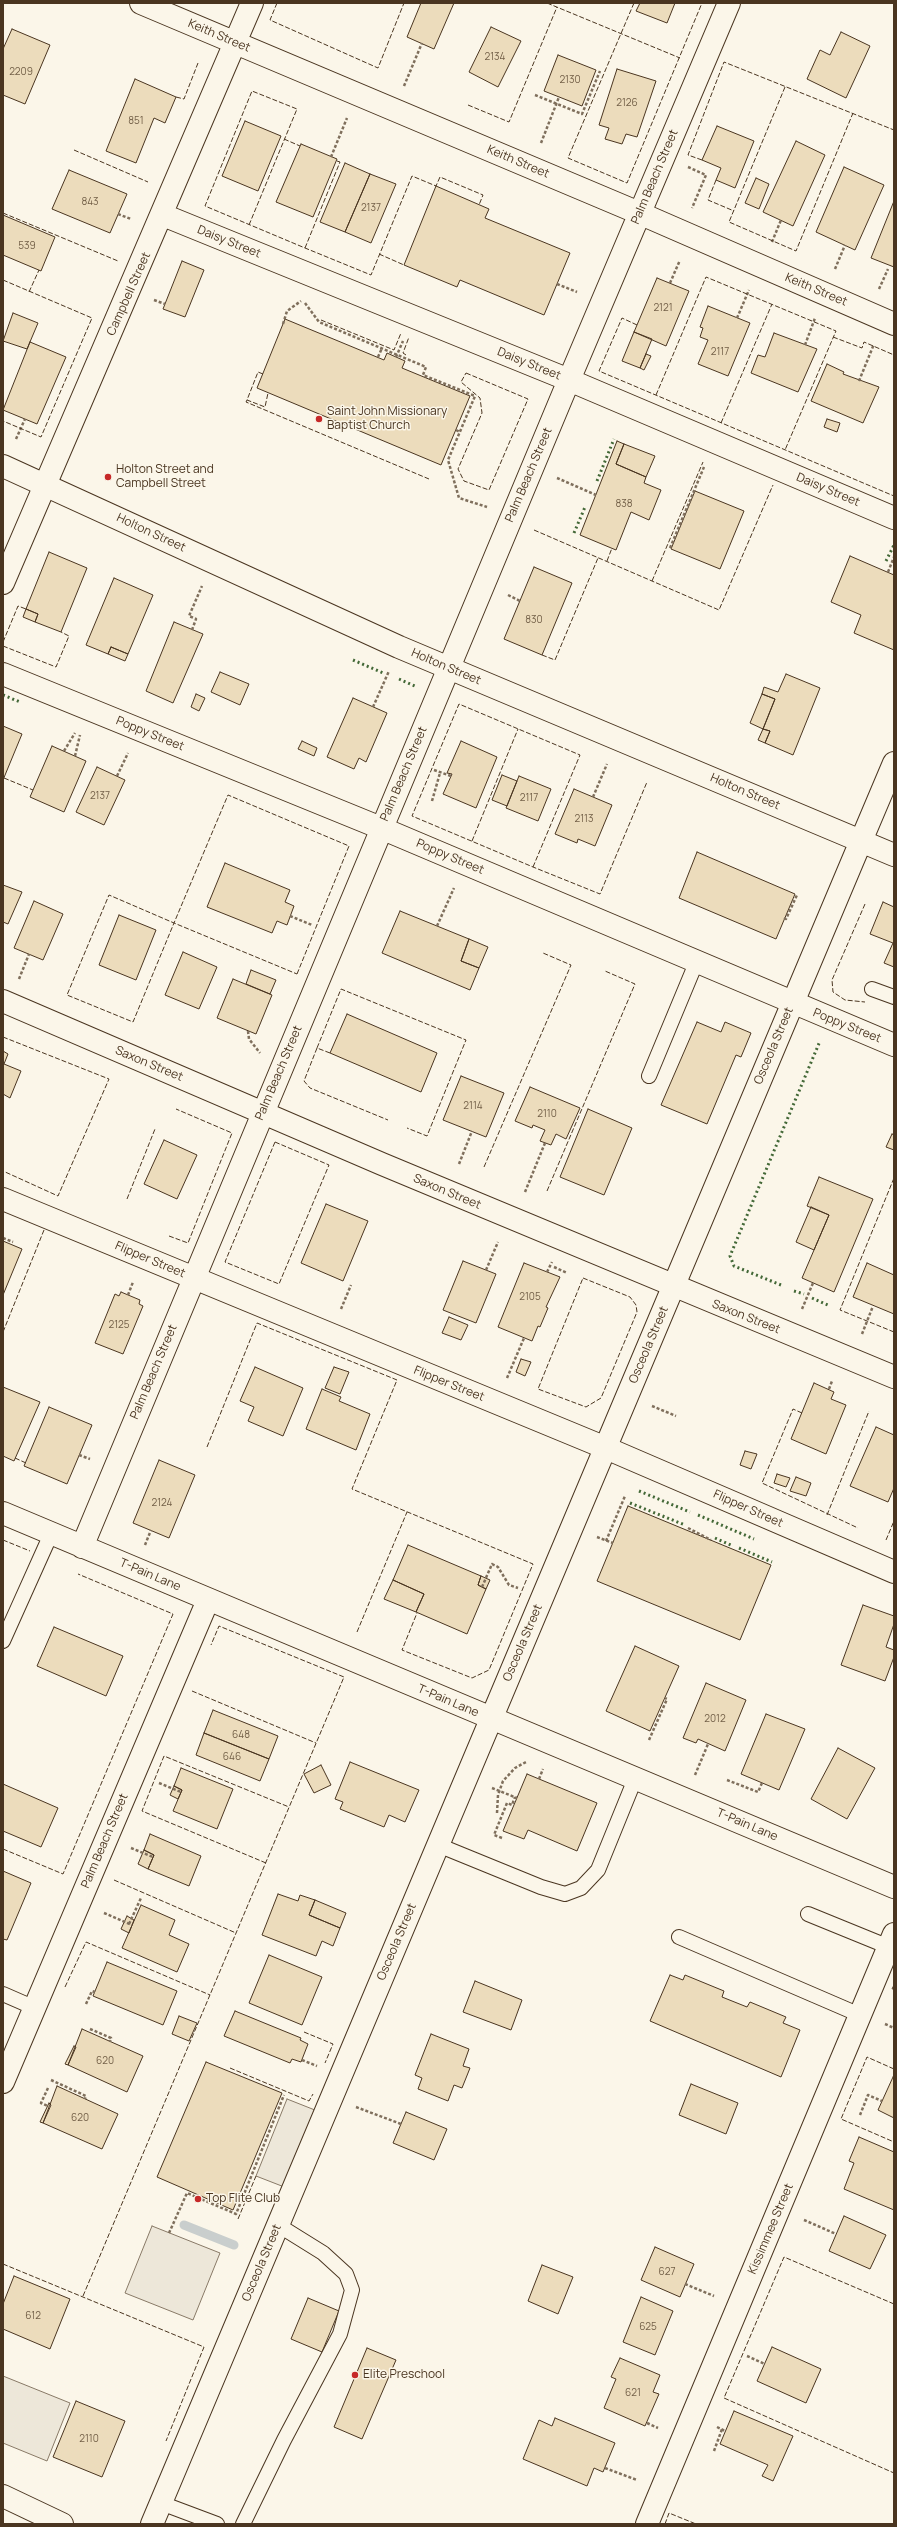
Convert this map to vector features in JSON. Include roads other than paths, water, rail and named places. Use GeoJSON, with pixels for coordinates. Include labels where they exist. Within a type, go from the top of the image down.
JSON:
{"type":"FeatureCollection","features":[{"type":"Feature","properties":{"kind":"street","name":"Keith Street"},"geometry":{"type":"LineString","coordinates":[[141,3],[640,213],[889,322]]}},
{"type":"Feature","properties":{"kind":"street","name":"Campbell Street"},"geometry":{"type":"LineString","coordinates":[[3,584],[163,215],[252,3]]}},
{"type":"Feature","properties":{"kind":"street","name":"Palm Beach Street"},"geometry":{"type":"LineString","coordinates":[[82,1547],[532,467],[729,3]]}},
{"type":"Feature","properties":{"kind":"street","name":"Daisy Street"},"geometry":{"type":"LineString","coordinates":[[163,215],[569,380],[894,518]]}},
{"type":"Feature","properties":{"kind":"street","name":"Holton Street"},"geometry":{"type":"LineString","coordinates":[[3,466],[399,647],[894,855]]}},
{"type":"Feature","properties":{"kind":"street","name":"Poppy Street"},"geometry":{"type":"LineString","coordinates":[[3,674],[381,828],[792,1003],[892,1039]]}},
{"type":"Feature","properties":{"kind":"street","name":"Osceola Street"},"geometry":{"type":"LineString","coordinates":[[152,2524],[894,763]]}},
{"type":"Feature","properties":{"kind":"street","name":"Saxon Street"},"geometry":{"type":"LineString","coordinates":[[3,1001],[262,1113],[673,1287],[894,1377]]}},
{"type":"Feature","properties":{"kind":"street","name":"Flipper Street"},"geometry":{"type":"LineString","coordinates":[[3,1199],[193,1279],[606,1448],[894,1572]]}},
{"type":"Feature","properties":{"kind":"street","name":"T-Pain Lane"},"geometry":{"type":"LineString","coordinates":[[3,1513],[894,1887]]}},
{"type":"Feature","properties":{"kind":"street","name":"Palm Beach Street"},"geometry":{"type":"LineString","coordinates":[[3,2082],[208,1600]]}},
{"type":"Feature","properties":{"kind":"street","name":"Kissimmee Street"},"geometry":{"type":"LineString","coordinates":[[647,2524],[891,1940]]}},
{"type":"Feature","properties":{"kind":"street"},"geometry":{"type":"LineString","coordinates":[[3,2496],[62,2524]]}},
{"type":"Feature","properties":{"kind":"lane"},"geometry":{"type":"LineString","coordinates":[[649,1076],[696,963]]}},
{"type":"Feature","properties":{"kind":"lane"},"geometry":{"type":"LineString","coordinates":[[872,989],[894,997]]}},
{"type":"Feature","properties":{"kind":"lane"},"geometry":{"type":"LineString","coordinates":[[3,1641],[51,1534]]}},
{"type":"Feature","properties":{"kind":"lane"},"geometry":{"type":"LineString","coordinates":[[438,1845],[541,1887],[565,1894],[581,1888],[598,1870],[635,1779]]}},
{"type":"Feature","properties":{"kind":"lane"},"geometry":{"type":"LineString","coordinates":[[808,1914],[891,1940]]}},
{"type":"Feature","properties":{"kind":"lane"},"geometry":{"type":"LineString","coordinates":[[679,1937],[860,2015]]}},
{"type":"Feature","properties":{"kind":"lane"},"geometry":{"type":"LineString","coordinates":[[3,1994],[35,2008]]}},
{"type":"Feature","properties":{"kind":"lane"},"geometry":{"type":"LineString","coordinates":[[244,2524],[284,2440],[340,2334],[352,2290],[346,2274],[323,2253],[278,2225]]}},
{"type":"Feature","properties":{"kind":"lane"},"geometry":{"type":"LineString","coordinates":[[161,2502],[217,2524]]}},
{"type":"Feature","properties":{"kind":"waterway"},"geometry":{"type":"LineString","coordinates":[[184,2225],[234,2245]]}},
{"type":"Feature","properties":{"kind":"place","name":"Saint John Missionary Baptist Church"},"geometry":{"type":"Point","coordinates":[319,419]}},
{"type":"Feature","properties":{"kind":"place","name":"Holton Street and Campbell Street"},"geometry":{"type":"Point","coordinates":[108,477]}},
{"type":"Feature","properties":{"kind":"place","name":"Top Flite Club"},"geometry":{"type":"Point","coordinates":[198,2199]}},
{"type":"Feature","properties":{"kind":"place","name":"Elite Preschool"},"geometry":{"type":"Point","coordinates":[355,2375]}}]}
